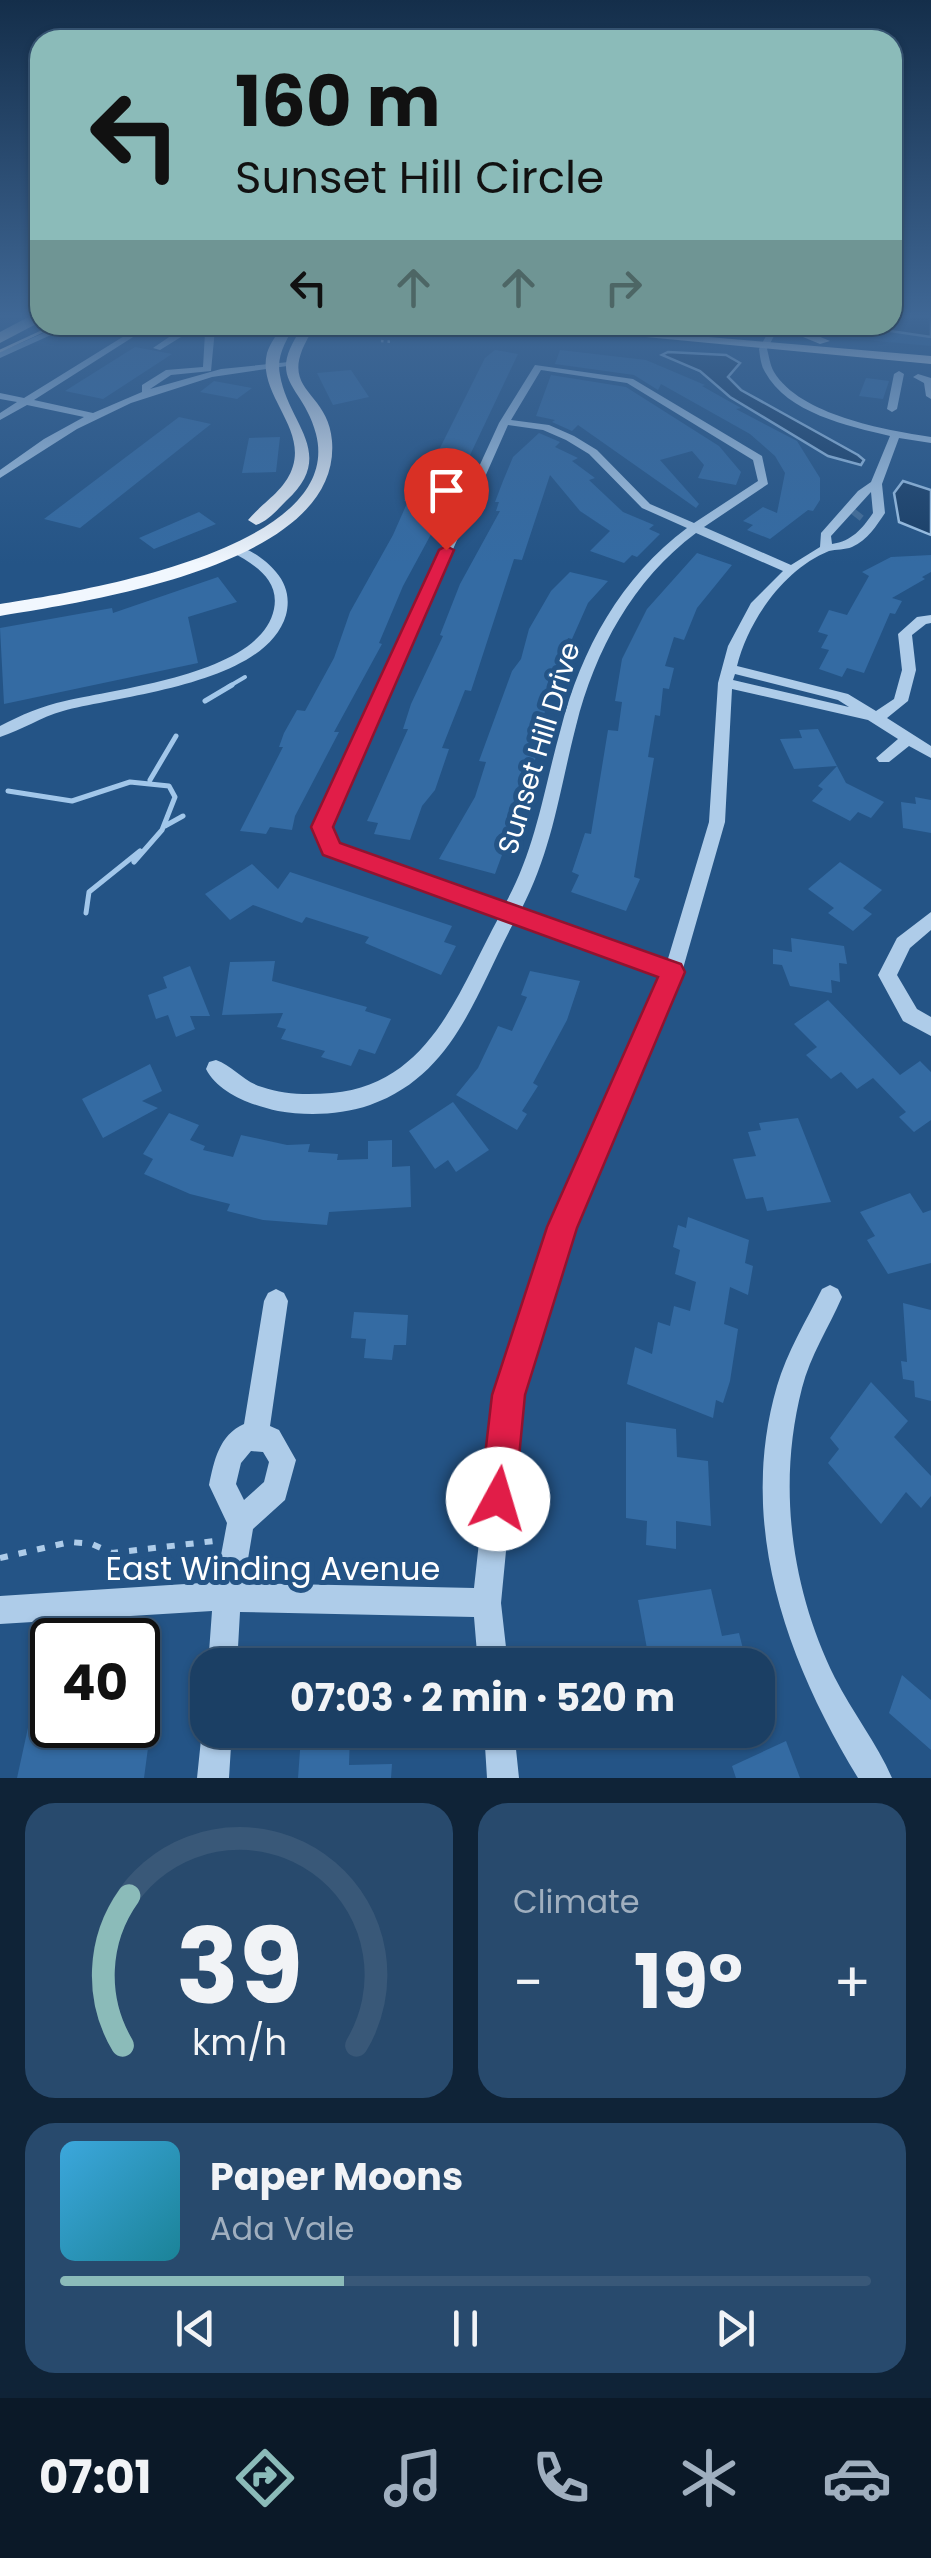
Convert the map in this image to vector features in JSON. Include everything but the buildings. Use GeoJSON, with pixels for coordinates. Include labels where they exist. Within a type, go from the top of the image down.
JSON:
{"type":"FeatureCollection","features":[{"type":"Feature","properties":{"kind":"main road"},"geometry":{"type":"LineString","coordinates":[[0,596],[167,563],[234,534],[274,506],[299,476],[305,445],[290,398]]}},
{"type":"Feature","properties":{"kind":"main road"},"geometry":{"type":"LineString","coordinates":[[0,610],[160,580],[236,549],[294,511],[310,494],[326,462],[324,435],[302,398]]}},
{"type":"Feature","properties":{"kind":"street"},"geometry":{"type":"LineString","coordinates":[[8,398],[95,416]]}},
{"type":"Feature","properties":{"kind":"street"},"geometry":{"type":"LineString","coordinates":[[0,417],[31,398]]}},
{"type":"Feature","properties":{"kind":"street"},"geometry":{"type":"LineString","coordinates":[[0,474],[95,416],[138,398]]}},
{"type":"Feature","properties":{"kind":"street","name":"Sunset Hill Drive"},"geometry":{"type":"LineString","coordinates":[[505,422],[519,398]]}},
{"type":"Feature","properties":{"kind":"street","name":"Sunset Hill Drive"},"geometry":{"type":"LineString","coordinates":[[216,1069],[239,1091],[297,1104],[335,1105],[402,1083],[432,1056],[459,1015],[538,852],[586,670],[612,617],[672,545],[764,482],[758,458],[661,398]]}},
{"type":"Feature","properties":{"kind":"street"},"geometry":{"type":"LineString","coordinates":[[798,398],[837,418],[895,435],[931,440]]}},
{"type":"Feature","properties":{"kind":"street"},"geometry":{"type":"LineString","coordinates":[[892,409],[894,398]]}},
{"type":"Feature","properties":{"kind":"street"},"geometry":{"type":"LineString","coordinates":[[837,418],[852,406]]}},
{"type":"Feature","properties":{"kind":"street"},"geometry":{"type":"LineString","coordinates":[[673,972],[510,910],[331,849],[322,827],[505,422],[545,426],[570,438],[593,452],[646,506],[791,570]]}},
{"type":"Feature","properties":{"kind":"street"},"geometry":{"type":"LineString","coordinates":[[491,1648],[487,1604],[508,1395],[562,1227],[673,972],[717,822],[727,676],[756,606],[855,513],[876,484],[895,435]]}},
{"type":"Feature","properties":{"kind":"street"},"geometry":{"type":"LineString","coordinates":[[0,456],[18,461]]}},
{"type":"Feature","properties":{"kind":"street"},"geometry":{"type":"LineString","coordinates":[[825,545],[846,545],[870,526],[879,513],[876,484]]}},
{"type":"Feature","properties":{"kind":"street"},"geometry":{"type":"LineString","coordinates":[[855,513],[879,513]]}},
{"type":"Feature","properties":{"kind":"street"},"geometry":{"type":"LineString","coordinates":[[855,513],[870,526]]}},
{"type":"Feature","properties":{"kind":"street"},"geometry":{"type":"LineString","coordinates":[[0,732],[34,715],[228,664],[266,640],[276,629],[282,610],[281,589],[273,574],[236,549]]}},
{"type":"Feature","properties":{"kind":"street"},"geometry":{"type":"LineString","coordinates":[[876,718],[900,701],[908,670],[905,634],[922,620],[931,619]]}},
{"type":"Feature","properties":{"kind":"street"},"geometry":{"type":"LineString","coordinates":[[727,676],[876,718],[931,753]]}},
{"type":"Feature","properties":{"kind":"street"},"geometry":{"type":"LineString","coordinates":[[884,758],[908,740]]}},
{"type":"Feature","properties":{"kind":"street"},"geometry":{"type":"LineString","coordinates":[[931,919],[903,942],[887,975],[910,1015],[931,1028]]}},
{"type":"Feature","properties":{"kind":"street"},"geometry":{"type":"LineString","coordinates":[[830,1297],[790,1386],[778,1446],[776,1508],[784,1583],[811,1666],[876,1778]]}},
{"type":"Feature","properties":{"kind":"street"},"geometry":{"type":"LineString","coordinates":[[255,1437],[276,1300]]}},
{"type":"Feature","properties":{"kind":"street"},"geometry":{"type":"LineString","coordinates":[[223,1648],[227,1597],[240,1529],[276,1490],[283,1460],[270,1439],[244,1436],[228,1456],[222,1485],[240,1529]]}},
{"type":"Feature","properties":{"kind":"street","name":"East Winding Avenue"},"geometry":{"type":"LineString","coordinates":[[0,1610],[227,1597],[487,1604]]}},
{"type":"Feature","properties":{"kind":"street"},"geometry":{"type":"LineString","coordinates":[[213,1778],[216,1748]]}},
{"type":"Feature","properties":{"kind":"street"},"geometry":{"type":"LineString","coordinates":[[500,1748],[503,1778]]}},
{"type":"Feature","properties":{"kind":"path"},"geometry":{"type":"LineString","coordinates":[[0,1558],[70,1542],[92,1544],[112,1554],[240,1529]]}},
{"type":"Feature","properties":{"kind":"shaded area"},"geometry":{"type":"Polygon","coordinates":[[[732,398],[755,398],[864,460],[861,465],[828,456],[732,398]]]}},
{"type":"Feature","properties":{"kind":"shaded area"},"geometry":{"type":"Polygon","coordinates":[[[903,481],[931,490],[931,535],[899,522],[894,493],[903,481]]]}},
{"type":"Feature","properties":{"kind":"waterway"},"geometry":{"type":"LineString","coordinates":[[228,687],[245,677]]}},
{"type":"Feature","properties":{"kind":"waterway"},"geometry":{"type":"LineString","coordinates":[[205,701],[232,685]]}},
{"type":"Feature","properties":{"kind":"waterway"},"geometry":{"type":"LineString","coordinates":[[150,780],[176,736]]}},
{"type":"Feature","properties":{"kind":"waterway"},"geometry":{"type":"LineString","coordinates":[[8,791],[72,801],[130,782],[169,786],[175,797],[162,830],[134,862]]}},
{"type":"Feature","properties":{"kind":"waterway"},"geometry":{"type":"LineString","coordinates":[[165,826],[183,816]]}},
{"type":"Feature","properties":{"kind":"waterway"},"geometry":{"type":"LineString","coordinates":[[86,913],[89,892],[140,851]]}},
{"type":"Feature","properties":{"kind":"tunnel"},"geometry":{"type":"LineString","coordinates":[[855,517],[859,512]]}},
{"type":"Feature","properties":{"kind":"route"},"geometry":{"type":"LineString","coordinates":[[446,550],[322,827],[331,849],[510,910],[673,972],[562,1227],[508,1395],[498,1499]]}}]}
